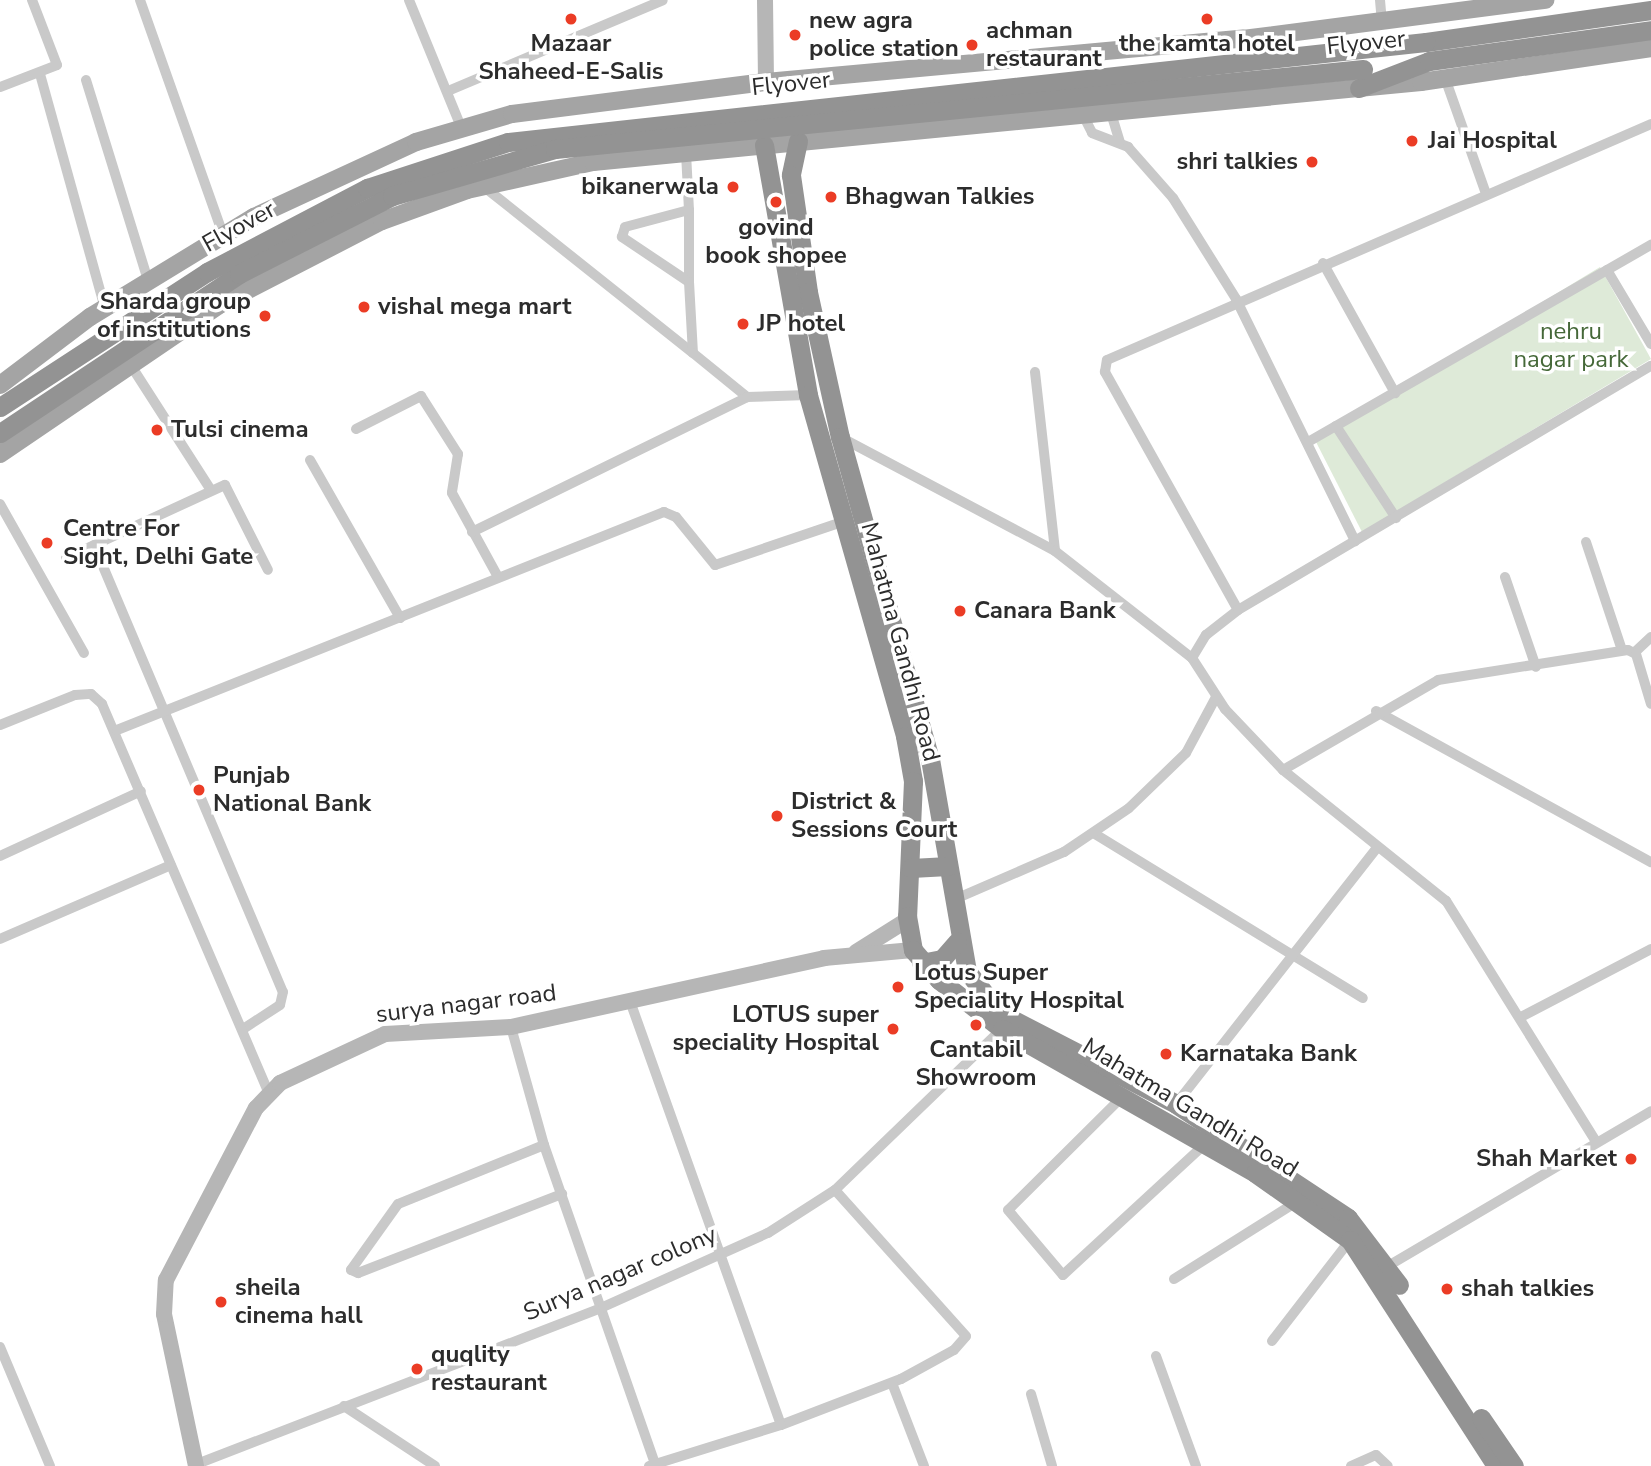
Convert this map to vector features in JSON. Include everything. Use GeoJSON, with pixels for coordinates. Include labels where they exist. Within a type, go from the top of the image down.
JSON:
{"type":"FeatureCollection","features":[{"type":"Feature","properties":{"kind":"highway","name":"Flyover"},"geometry":{"type":"LineString","coordinates":[[0,407],[208,272],[367,188],[530,138],[1428,52],[1651,10]]}},
{"type":"Feature","properties":{"kind":"highway"},"geometry":{"type":"LineString","coordinates":[[1428,52],[1651,30]]}},
{"type":"Feature","properties":{"kind":"highway","name":"Flyover"},"geometry":{"type":"LineString","coordinates":[[0,433],[239,274],[391,196],[555,149],[1361,79],[1428,52]]}},
{"type":"Feature","properties":{"kind":"highway","name":"Mahatma Gandhi Road"},"geometry":{"type":"LineString","coordinates":[[798,141],[790,175],[799,239],[840,438],[930,759],[948,866],[957,942],[974,984],[1000,1013],[1176,1104],[1348,1218],[1388,1266],[1514,1466]]}},
{"type":"Feature","properties":{"kind":"highway","name":"Mahatma Gandhi Road"},"geometry":{"type":"LineString","coordinates":[[764,145],[808,395],[905,736],[912,780],[911,868],[907,920],[917,957],[1002,1029],[1125,1094],[1298,1201],[1350,1240],[1496,1466]]}},
{"type":"Feature","properties":{"kind":"highway"},"geometry":{"type":"LineString","coordinates":[[911,868],[948,866]]}},
{"type":"Feature","properties":{"kind":"highway"},"geometry":{"type":"LineString","coordinates":[[917,957],[942,959],[957,942]]}},
{"type":"Feature","properties":{"kind":"main road"},"geometry":{"type":"LineString","coordinates":[[0,385],[148,280],[254,217],[416,142],[512,114],[766,82],[835,78],[1382,22],[1545,0]]}},
{"type":"Feature","properties":{"kind":"main road"},"geometry":{"type":"LineString","coordinates":[[0,454],[219,305],[382,221],[483,186],[593,162],[1111,113],[1361,79],[1445,78],[1651,48]]}},
{"type":"Feature","properties":{"kind":"main road"},"geometry":{"type":"LineString","coordinates":[[835,78],[841,137]]}},
{"type":"Feature","properties":{"kind":"main road"},"geometry":{"type":"LineString","coordinates":[[709,91],[712,150]]}},
{"type":"Feature","properties":{"kind":"street"},"geometry":{"type":"LineString","coordinates":[[0,87],[40,74],[57,63],[32,0]]}},
{"type":"Feature","properties":{"kind":"street"},"geometry":{"type":"LineString","coordinates":[[140,0],[223,235]]}},
{"type":"Feature","properties":{"kind":"street"},"geometry":{"type":"LineString","coordinates":[[409,0],[448,91],[461,129]]}},
{"type":"Feature","properties":{"kind":"street"},"geometry":{"type":"LineString","coordinates":[[448,91],[663,0]]}},
{"type":"Feature","properties":{"kind":"street"},"geometry":{"type":"LineString","coordinates":[[765,0],[766,82]]}},
{"type":"Feature","properties":{"kind":"street"},"geometry":{"type":"LineString","coordinates":[[1380,0],[1382,22]]}},
{"type":"Feature","properties":{"kind":"street"},"geometry":{"type":"LineString","coordinates":[[40,74],[106,309]]}},
{"type":"Feature","properties":{"kind":"street"},"geometry":{"type":"LineString","coordinates":[[1445,78],[1486,194]]}},
{"type":"Feature","properties":{"kind":"street"},"geometry":{"type":"LineString","coordinates":[[86,80],[148,280]]}},
{"type":"Feature","properties":{"kind":"street"},"geometry":{"type":"LineString","coordinates":[[1111,113],[1120,142]]}},
{"type":"Feature","properties":{"kind":"street"},"geometry":{"type":"LineString","coordinates":[[1083,115],[1092,133],[1120,142],[1164,185],[1236,299],[1355,541]]}},
{"type":"Feature","properties":{"kind":"street"},"geometry":{"type":"LineString","coordinates":[[1238,610],[1104,366],[1120,349],[1651,124]]}},
{"type":"Feature","properties":{"kind":"street"},"geometry":{"type":"LineString","coordinates":[[686,153],[689,210],[688,282],[693,353]]}},
{"type":"Feature","properties":{"kind":"street"},"geometry":{"type":"LineString","coordinates":[[483,186],[747,397]]}},
{"type":"Feature","properties":{"kind":"street"},"geometry":{"type":"LineString","coordinates":[[688,282],[627,244],[621,233],[689,210]]}},
{"type":"Feature","properties":{"kind":"street"},"geometry":{"type":"LineString","coordinates":[[1308,442],[1651,245]]}},
{"type":"Feature","properties":{"kind":"street"},"geometry":{"type":"LineString","coordinates":[[1323,263],[1395,393]]}},
{"type":"Feature","properties":{"kind":"street"},"geometry":{"type":"LineString","coordinates":[[1607,270],[1651,344]]}},
{"type":"Feature","properties":{"kind":"street"},"geometry":{"type":"LineString","coordinates":[[130,364],[211,491]]}},
{"type":"Feature","properties":{"kind":"street"},"geometry":{"type":"LineString","coordinates":[[1192,658],[1206,635],[1238,610],[1651,366]]}},
{"type":"Feature","properties":{"kind":"street"},"geometry":{"type":"LineString","coordinates":[[1035,372],[1055,551]]}},
{"type":"Feature","properties":{"kind":"street"},"geometry":{"type":"LineString","coordinates":[[472,532],[747,397],[808,395]]}},
{"type":"Feature","properties":{"kind":"street"},"geometry":{"type":"LineString","coordinates":[[356,429],[421,396],[458,454],[452,493],[498,577]]}},
{"type":"Feature","properties":{"kind":"street"},"geometry":{"type":"LineString","coordinates":[[1336,426],[1396,518]]}},
{"type":"Feature","properties":{"kind":"street"},"geometry":{"type":"LineString","coordinates":[[840,438],[1055,551],[1192,658],[1216,697],[1283,769],[1375,850],[1446,901],[1521,1017],[1595,1140]]}},
{"type":"Feature","properties":{"kind":"street"},"geometry":{"type":"LineString","coordinates":[[310,460],[400,618]]}},
{"type":"Feature","properties":{"kind":"street"},"geometry":{"type":"LineString","coordinates":[[65,558],[211,491],[231,489],[268,570]]}},
{"type":"Feature","properties":{"kind":"street"},"geometry":{"type":"LineString","coordinates":[[0,504],[84,653]]}},
{"type":"Feature","properties":{"kind":"street"},"geometry":{"type":"LineString","coordinates":[[117,730],[664,512],[676,517],[715,565],[842,522]]}},
{"type":"Feature","properties":{"kind":"street"},"geometry":{"type":"LineString","coordinates":[[1586,542],[1622,650]]}},
{"type":"Feature","properties":{"kind":"street"},"geometry":{"type":"LineString","coordinates":[[94,545],[168,710],[284,996],[243,1029]]}},
{"type":"Feature","properties":{"kind":"street"},"geometry":{"type":"LineString","coordinates":[[1505,577],[1536,667]]}},
{"type":"Feature","properties":{"kind":"street"},"geometry":{"type":"LineString","coordinates":[[1635,652],[1651,637]]}},
{"type":"Feature","properties":{"kind":"street"},"geometry":{"type":"LineString","coordinates":[[1283,769],[1376,711],[1438,680],[1536,667],[1622,650],[1635,652]]}},
{"type":"Feature","properties":{"kind":"street"},"geometry":{"type":"LineString","coordinates":[[1635,652],[1651,704]]}},
{"type":"Feature","properties":{"kind":"street"},"geometry":{"type":"LineString","coordinates":[[0,725],[85,693],[102,704],[117,730],[171,865],[268,1091],[194,1216],[166,1280],[164,1314],[197,1465]]}},
{"type":"Feature","properties":{"kind":"street"},"geometry":{"type":"LineString","coordinates":[[953,900],[1095,834],[1186,753],[1216,697]]}},
{"type":"Feature","properties":{"kind":"street"},"geometry":{"type":"LineString","coordinates":[[1376,711],[1651,862]]}},
{"type":"Feature","properties":{"kind":"street"},"geometry":{"type":"LineString","coordinates":[[0,856],[141,792]]}},
{"type":"Feature","properties":{"kind":"street"},"geometry":{"type":"LineString","coordinates":[[1095,834],[1294,952],[1363,998]]}},
{"type":"Feature","properties":{"kind":"street"},"geometry":{"type":"LineString","coordinates":[[1176,1104],[1375,850]]}},
{"type":"Feature","properties":{"kind":"street"},"geometry":{"type":"LineString","coordinates":[[0,939],[171,865]]}},
{"type":"Feature","properties":{"kind":"street"},"geometry":{"type":"LineString","coordinates":[[856,952],[907,920]]}},
{"type":"Feature","properties":{"kind":"street"},"geometry":{"type":"LineString","coordinates":[[1521,1017],[1651,949]]}},
{"type":"Feature","properties":{"kind":"street","name":"surya nagar road"},"geometry":{"type":"LineString","coordinates":[[268,1091],[377,1036],[510,1027],[856,952],[917,957]]}},
{"type":"Feature","properties":{"kind":"street"},"geometry":{"type":"LineString","coordinates":[[630,1001],[717,1257],[781,1425]]}},
{"type":"Feature","properties":{"kind":"street"},"geometry":{"type":"LineString","coordinates":[[510,1027],[544,1144],[603,1307],[652,1465],[781,1425],[891,1383],[954,1350],[965,1331],[835,1190]]}},
{"type":"Feature","properties":{"kind":"street","name":"Surya nagar colony"},"geometry":{"type":"LineString","coordinates":[[197,1465],[603,1307],[717,1257],[835,1190],[1002,1029]]}},
{"type":"Feature","properties":{"kind":"street"},"geometry":{"type":"LineString","coordinates":[[1125,1094],[1008,1210],[1063,1275],[1205,1144]]}},
{"type":"Feature","properties":{"kind":"street"},"geometry":{"type":"LineString","coordinates":[[1388,1266],[1595,1140],[1651,1111]]}},
{"type":"Feature","properties":{"kind":"street"},"geometry":{"type":"LineString","coordinates":[[544,1144],[398,1204],[351,1270],[358,1273],[562,1194]]}},
{"type":"Feature","properties":{"kind":"street"},"geometry":{"type":"LineString","coordinates":[[1174,1279],[1298,1201]]}},
{"type":"Feature","properties":{"kind":"street"},"geometry":{"type":"LineString","coordinates":[[1272,1341],[1350,1240]]}},
{"type":"Feature","properties":{"kind":"street"},"geometry":{"type":"LineString","coordinates":[[0,1347],[50,1466]]}},
{"type":"Feature","properties":{"kind":"street"},"geometry":{"type":"LineString","coordinates":[[1156,1356],[1196,1466]]}},
{"type":"Feature","properties":{"kind":"street"},"geometry":{"type":"LineString","coordinates":[[891,1383],[924,1466]]}},
{"type":"Feature","properties":{"kind":"street"},"geometry":{"type":"LineString","coordinates":[[1031,1394],[1052,1466]]}},
{"type":"Feature","properties":{"kind":"street"},"geometry":{"type":"LineString","coordinates":[[344,1406],[435,1466]]}},
{"type":"Feature","properties":{"kind":"street"},"geometry":{"type":"LineString","coordinates":[[1351,1466],[1376,1455],[1388,1466]]}},
{"type":"Feature","properties":{"kind":"green space","name":"nehru nagar park"},"geometry":{"type":"Polygon","coordinates":[[[1600,267],[1651,359],[1362,532],[1315,440],[1600,267]]]}},
{"type":"Feature","properties":{"kind":"place","name":"Mazaar Shaheed-E-Salis"},"geometry":{"type":"Point","coordinates":[571,19]}},
{"type":"Feature","properties":{"kind":"place","name":"the kamta hotel"},"geometry":{"type":"Point","coordinates":[1207,19]}},
{"type":"Feature","properties":{"kind":"place","name":"new agra police station"},"geometry":{"type":"Point","coordinates":[795,35]}},
{"type":"Feature","properties":{"kind":"place","name":"achman restaurant"},"geometry":{"type":"Point","coordinates":[972,45]}},
{"type":"Feature","properties":{"kind":"place","name":"Jai Hospital"},"geometry":{"type":"Point","coordinates":[1412,141]}},
{"type":"Feature","properties":{"kind":"place","name":"shri talkies"},"geometry":{"type":"Point","coordinates":[1312,162]}},
{"type":"Feature","properties":{"kind":"place","name":"bikanerwala"},"geometry":{"type":"Point","coordinates":[733,187]}},
{"type":"Feature","properties":{"kind":"place","name":"Bhagwan Talkies"},"geometry":{"type":"Point","coordinates":[831,197]}},
{"type":"Feature","properties":{"kind":"place","name":"govind book shopee"},"geometry":{"type":"Point","coordinates":[776,202]}},
{"type":"Feature","properties":{"kind":"place","name":"vishal mega mart"},"geometry":{"type":"Point","coordinates":[364,307]}},
{"type":"Feature","properties":{"kind":"place","name":"Sharda group of institutions"},"geometry":{"type":"Point","coordinates":[265,316]}},
{"type":"Feature","properties":{"kind":"place","name":"JP hotel"},"geometry":{"type":"Point","coordinates":[743,324]}},
{"type":"Feature","properties":{"kind":"place","name":"Tulsi cinema"},"geometry":{"type":"Point","coordinates":[157,430]}},
{"type":"Feature","properties":{"kind":"place","name":"Centre For Sight, Delhi Gate"},"geometry":{"type":"Point","coordinates":[47,543]}},
{"type":"Feature","properties":{"kind":"place","name":"Canara Bank"},"geometry":{"type":"Point","coordinates":[960,611]}},
{"type":"Feature","properties":{"kind":"place","name":"Punjab National Bank"},"geometry":{"type":"Point","coordinates":[199,790]}},
{"type":"Feature","properties":{"kind":"place","name":"District & Sessions Court"},"geometry":{"type":"Point","coordinates":[777,816]}},
{"type":"Feature","properties":{"kind":"place","name":"Lotus Super Speciality Hospital"},"geometry":{"type":"Point","coordinates":[898,987]}},
{"type":"Feature","properties":{"kind":"place","name":"Cantabil Showroom"},"geometry":{"type":"Point","coordinates":[976,1025]}},
{"type":"Feature","properties":{"kind":"place","name":"LOTUS super speciality Hospital"},"geometry":{"type":"Point","coordinates":[893,1029]}},
{"type":"Feature","properties":{"kind":"place","name":"Karnataka Bank"},"geometry":{"type":"Point","coordinates":[1166,1054]}},
{"type":"Feature","properties":{"kind":"place","name":"Shah Market"},"geometry":{"type":"Point","coordinates":[1631,1159]}},
{"type":"Feature","properties":{"kind":"place","name":"shah talkies"},"geometry":{"type":"Point","coordinates":[1447,1289]}},
{"type":"Feature","properties":{"kind":"place","name":"sheila cinema hall"},"geometry":{"type":"Point","coordinates":[221,1302]}},
{"type":"Feature","properties":{"kind":"place","name":"quqlity restaurant"},"geometry":{"type":"Point","coordinates":[417,1369]}}]}
